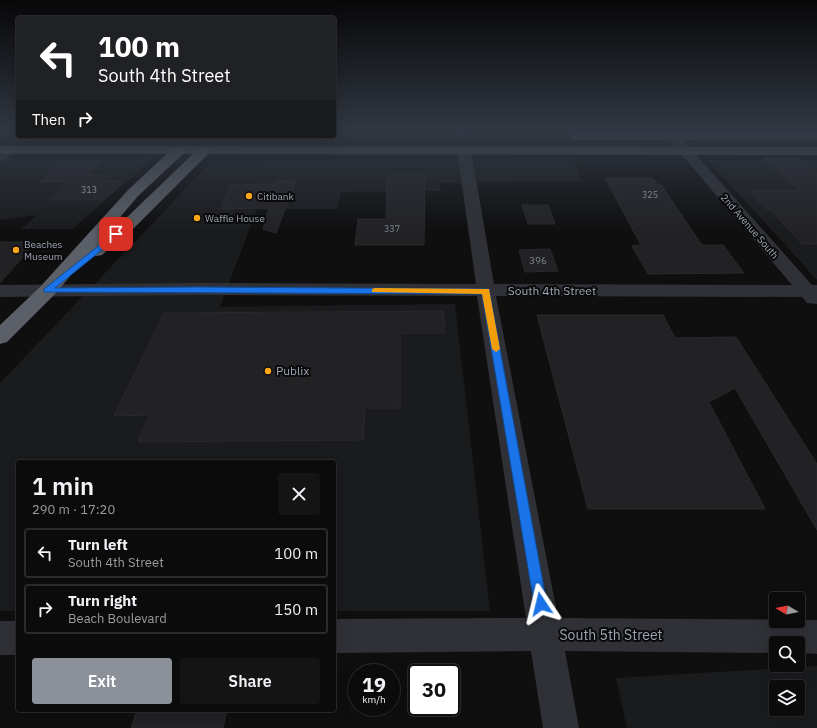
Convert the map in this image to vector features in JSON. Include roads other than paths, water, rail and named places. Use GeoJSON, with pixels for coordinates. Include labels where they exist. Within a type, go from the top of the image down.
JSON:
{"type":"FeatureCollection","features":[{"type":"Feature","properties":{"kind":"highway"},"geometry":{"type":"LineString","coordinates":[[0,337],[47,291],[132,193],[164,164]]}},
{"type":"Feature","properties":{"kind":"highway"},"geometry":{"type":"LineString","coordinates":[[47,291],[128,225],[191,164]]}},
{"type":"Feature","properties":{"kind":"street"},"geometry":{"type":"LineString","coordinates":[[466,164],[486,291],[561,728]]}},
{"type":"Feature","properties":{"kind":"street","name":"2nd Avenue South"},"geometry":{"type":"LineString","coordinates":[[698,164],[814,295]]}},
{"type":"Feature","properties":{"kind":"street","name":"South 4th Street"},"geometry":{"type":"LineString","coordinates":[[0,291],[208,289],[814,295]]}},
{"type":"Feature","properties":{"kind":"street","name":"South 5th Street"},"geometry":{"type":"LineString","coordinates":[[336,636],[546,634],[817,637]]}},
{"type":"Feature","properties":{"kind":"place","name":"Citibank"},"geometry":{"type":"Point","coordinates":[249,196]}},
{"type":"Feature","properties":{"kind":"place","name":"Waffle House"},"geometry":{"type":"Point","coordinates":[197,218]}},
{"type":"Feature","properties":{"kind":"place","name":"Beaches Museum"},"geometry":{"type":"Point","coordinates":[16,250]}},
{"type":"Feature","properties":{"kind":"place","name":"Publix"},"geometry":{"type":"Point","coordinates":[268,371]}}]}
